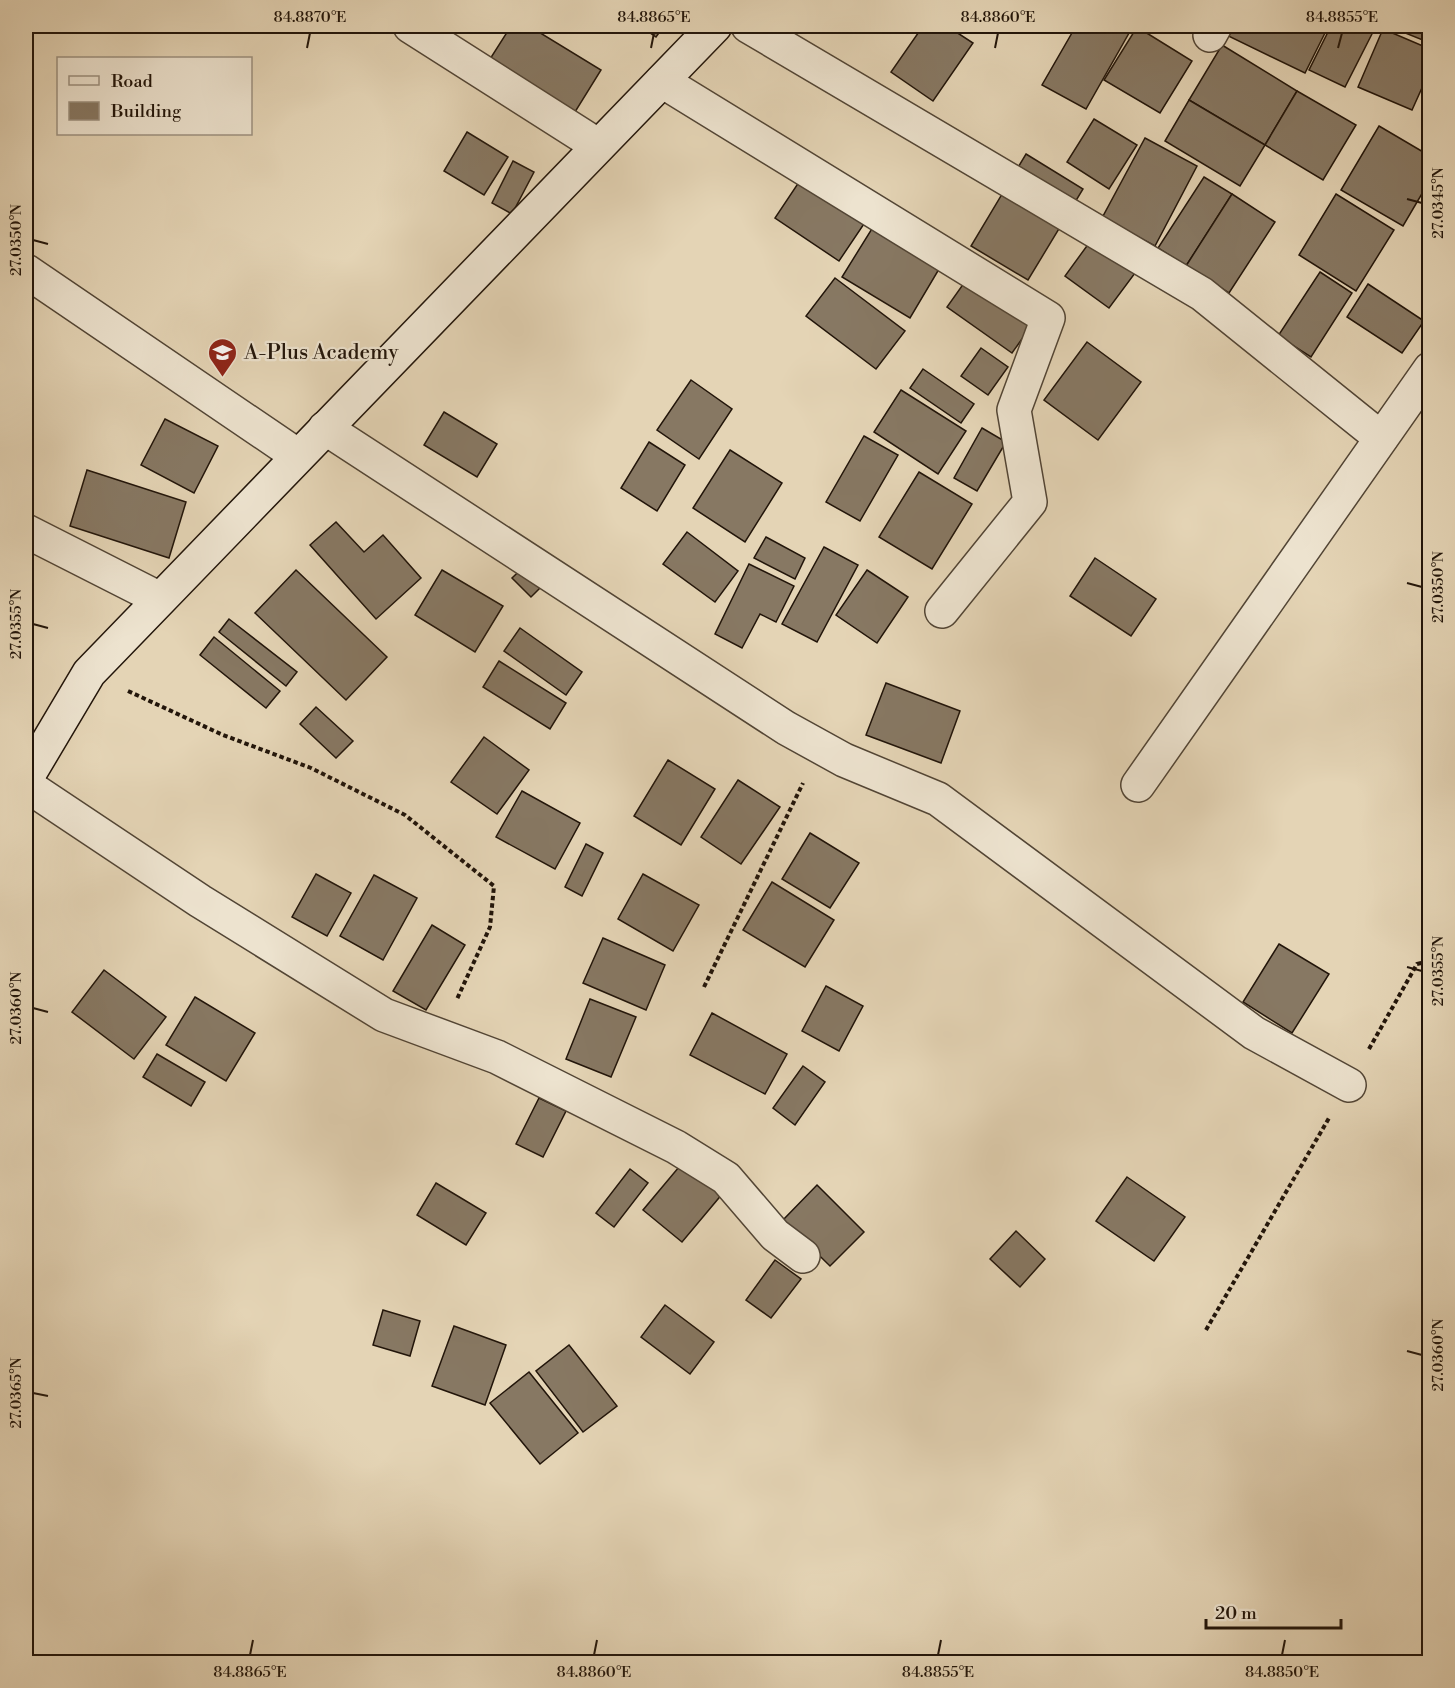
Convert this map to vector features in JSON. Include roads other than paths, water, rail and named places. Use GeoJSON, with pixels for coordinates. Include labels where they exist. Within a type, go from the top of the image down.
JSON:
{"type":"FeatureCollection","features":[{"type":"Feature","properties":{"kind":"street"},"geometry":{"type":"LineString","coordinates":[[410,26],[597,145]]}},
{"type":"Feature","properties":{"kind":"street"},"geometry":{"type":"LineString","coordinates":[[26,779],[89,673],[597,145],[715,26]]}},
{"type":"Feature","properties":{"kind":"street"},"geometry":{"type":"LineString","coordinates":[[748,26],[1202,294],[1381,438]]}},
{"type":"Feature","properties":{"kind":"street"},"geometry":{"type":"LineString","coordinates":[[662,81],[1048,318],[1014,410],[1030,502],[942,611]]}},
{"type":"Feature","properties":{"kind":"street"},"geometry":{"type":"LineString","coordinates":[[26,271],[298,456]]}},
{"type":"Feature","properties":{"kind":"street"},"geometry":{"type":"LineString","coordinates":[[1138,785],[1430,369]]}},
{"type":"Feature","properties":{"kind":"street"},"geometry":{"type":"LineString","coordinates":[[325,428],[776,722],[844,760],[938,800],[1254,1033],[1349,1085]]}},
{"type":"Feature","properties":{"kind":"street"},"geometry":{"type":"LineString","coordinates":[[26,531],[160,599]]}},
{"type":"Feature","properties":{"kind":"street"},"geometry":{"type":"LineString","coordinates":[[26,785],[200,901],[384,1015],[497,1057],[676,1147],[726,1178],[775,1235],[803,1256]]}},
{"type":"Feature","properties":{"kind":"place","name":"A-Plus Academy"},"geometry":{"type":"Point","coordinates":[223,378]}}]}
